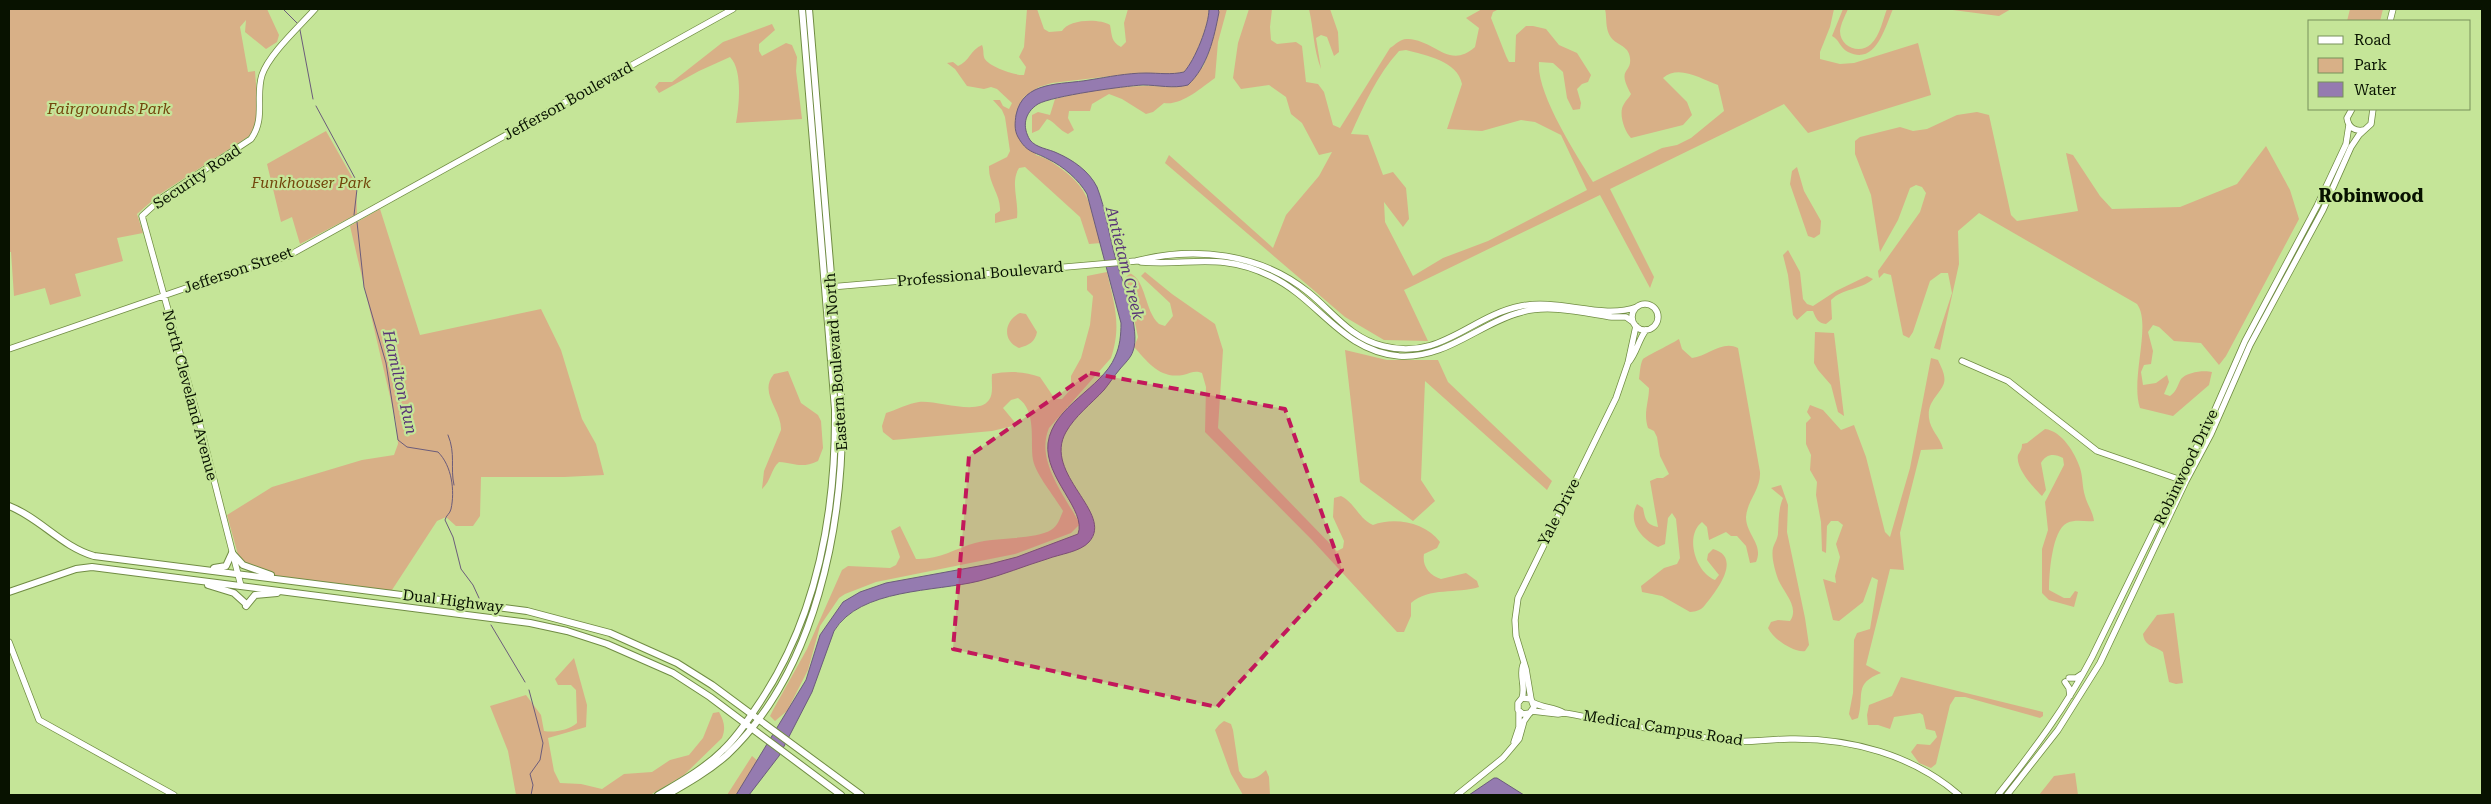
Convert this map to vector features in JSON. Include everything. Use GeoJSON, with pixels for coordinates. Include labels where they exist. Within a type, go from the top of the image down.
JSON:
{"type":"FeatureCollection","features":[{"type":"Feature","properties":{"kind":"main road","name":"Eastern Boulevard North"},"geometry":{"type":"LineString","coordinates":[[658,795],[668,793],[710,762],[755,716],[792,665],[809,620],[826,565],[842,454],[838,362],[814,156],[802,9]]}},
{"type":"Feature","properties":{"kind":"main road","name":"Eastern Boulevard North"},"geometry":{"type":"LineString","coordinates":[[755,716],[787,660],[811,592],[832,517],[835,409],[827,323],[828,287],[824,200],[809,9]]}},
{"type":"Feature","properties":{"kind":"main road"},"geometry":{"type":"LineString","coordinates":[[811,125],[815,129],[818,154],[821,161]]}},
{"type":"Feature","properties":{"kind":"main road"},"geometry":{"type":"LineString","coordinates":[[814,156],[817,164],[819,194],[824,200]]}},
{"type":"Feature","properties":{"kind":"main road"},"geometry":{"type":"LineString","coordinates":[[827,323],[834,358],[838,362],[835,368],[835,409]]}},
{"type":"Feature","properties":{"kind":"main road","name":"Dual Highway"},"geometry":{"type":"LineString","coordinates":[[9,506],[28,515],[85,554],[462,602],[527,611],[572,621],[633,642],[693,672],[862,795]]}},
{"type":"Feature","properties":{"kind":"main road"},"geometry":{"type":"LineString","coordinates":[[201,569],[224,567],[229,563],[232,553],[248,568],[293,581]]}},
{"type":"Feature","properties":{"kind":"main road","name":"Dual Highway"},"geometry":{"type":"LineString","coordinates":[[9,592],[64,572],[92,567],[449,612],[530,623],[567,631],[634,655],[687,681],[842,795]]}},
{"type":"Feature","properties":{"kind":"main road"},"geometry":{"type":"LineString","coordinates":[[182,579],[234,594],[245,604],[255,595],[288,592]]}},
{"type":"Feature","properties":{"kind":"main road"},"geometry":{"type":"LineString","coordinates":[[809,620],[814,597],[811,592]]}},
{"type":"Feature","properties":{"kind":"main road"},"geometry":{"type":"LineString","coordinates":[[407,607],[440,608],[445,606],[446,600]]}},
{"type":"Feature","properties":{"kind":"main road"},"geometry":{"type":"LineString","coordinates":[[449,612],[452,606],[462,602]]}},
{"type":"Feature","properties":{"kind":"main road"},"geometry":{"type":"LineString","coordinates":[[607,644],[630,649],[633,642]]}},
{"type":"Feature","properties":{"kind":"main road"},"geometry":{"type":"LineString","coordinates":[[634,655],[637,650],[642,649],[666,657]]}},
{"type":"Feature","properties":{"kind":"street","name":"Security Road"},"geometry":{"type":"LineString","coordinates":[[142,216],[162,198],[251,139],[260,124],[260,85],[264,71],[315,9]]}},
{"type":"Feature","properties":{"kind":"street","name":"Jefferson Boulevard"},"geometry":{"type":"LineString","coordinates":[[402,192],[733,9]]}},
{"type":"Feature","properties":{"kind":"street","name":"Robinwood Drive"},"geometry":{"type":"LineString","coordinates":[[1998,795],[2033,752],[2070,697],[2085,670],[2214,412],[2245,341],[2294,251],[2340,160],[2346,144],[2349,125],[2347,118],[2351,110]]}},
{"type":"Feature","properties":{"kind":"street","name":"Robinwood Drive"},"geometry":{"type":"LineString","coordinates":[[2007,795],[2058,730],[2100,663],[2186,481],[2211,434],[2250,345],[2323,210],[2351,147],[2359,135],[2371,124],[2372,112]]}},
{"type":"Feature","properties":{"kind":"street"},"geometry":{"type":"LineString","coordinates":[[2349,125],[2355,130],[2366,130]]}},
{"type":"Feature","properties":{"kind":"street","name":"Jefferson Street"},"geometry":{"type":"LineString","coordinates":[[9,349],[288,256],[402,192]]}},
{"type":"Feature","properties":{"kind":"street","name":"North Cleveland Avenue"},"geometry":{"type":"LineString","coordinates":[[142,216],[241,586]]}},
{"type":"Feature","properties":{"kind":"street","name":"Professional Boulevard"},"geometry":{"type":"LineString","coordinates":[[828,287],[1086,266],[1136,261],[1153,257],[1198,254],[1229,256],[1274,270],[1309,292],[1351,332],[1368,342],[1397,348],[1418,350],[1436,345],[1498,314],[1521,306],[1548,304],[1615,311],[1650,305],[1657,312],[1658,320],[1655,325],[1646,330],[1621,316],[1612,317],[1545,310],[1524,311],[1500,320],[1443,349],[1416,355],[1399,356],[1363,347],[1347,337],[1292,287],[1255,269],[1214,260],[1154,263],[1136,261]]}},
{"type":"Feature","properties":{"kind":"street"},"geometry":{"type":"LineString","coordinates":[[1635,324],[1633,314],[1637,307]]}},
{"type":"Feature","properties":{"kind":"street","name":"Yale Drive"},"geometry":{"type":"LineString","coordinates":[[1514,742],[1519,739],[1524,721],[1531,712],[1532,701],[1518,649],[1514,620],[1520,591],[1610,410],[1628,363],[1635,324]]}},
{"type":"Feature","properties":{"kind":"street","name":"Yale Drive"},"geometry":{"type":"LineString","coordinates":[[1628,363],[1636,351],[1640,336],[1646,330]]}},
{"type":"Feature","properties":{"kind":"street"},"geometry":{"type":"LineString","coordinates":[[1962,361],[2008,381],[2097,451],[2186,481]]}},
{"type":"Feature","properties":{"kind":"street"},"geometry":{"type":"LineString","coordinates":[[2193,453],[2206,435],[2211,434],[2209,427],[2215,415],[2214,412]]}},
{"type":"Feature","properties":{"kind":"street"},"geometry":{"type":"LineString","coordinates":[[2124,593],[2126,595],[2120,606],[2124,612]]}},
{"type":"Feature","properties":{"kind":"street"},"geometry":{"type":"LineString","coordinates":[[9,642],[39,720],[174,795]]}},
{"type":"Feature","properties":{"kind":"street","name":"Yale Drive"},"geometry":{"type":"LineString","coordinates":[[1457,795],[1496,765],[1514,742],[1519,727],[1518,703],[1522,698],[1524,690],[1521,670],[1523,665]]}},
{"type":"Feature","properties":{"kind":"street"},"geometry":{"type":"LineString","coordinates":[[2070,697],[2070,688],[2067,680],[2077,677],[2085,670]]}},
{"type":"Feature","properties":{"kind":"street"},"geometry":{"type":"LineString","coordinates":[[1522,698],[1532,701]]}},
{"type":"Feature","properties":{"kind":"street","name":"Medical Campus Road"},"geometry":{"type":"LineString","coordinates":[[1532,701],[1540,706],[1557,708],[1564,712]]}},
{"type":"Feature","properties":{"kind":"street"},"geometry":{"type":"LineString","coordinates":[[2058,730],[2056,722],[2063,711],[2063,707]]}},
{"type":"Feature","properties":{"kind":"street"},"geometry":{"type":"LineString","coordinates":[[1519,712],[1525,714],[1531,712]]}},
{"type":"Feature","properties":{"kind":"street","name":"Medical Campus Road"},"geometry":{"type":"LineString","coordinates":[[1531,712],[1564,712],[1718,740],[1744,742],[1809,739],[1859,746],[1886,754],[1920,768],[1944,782],[1960,795]]}},
{"type":"Feature","properties":{"kind":"street"},"geometry":{"type":"LineString","coordinates":[[1524,726],[1532,716],[1546,713]]}},
{"type":"Feature","properties":{"kind":"highlighted area"},"geometry":{"type":"Polygon","coordinates":[[[1090,373],[1285,409],[1342,570],[1217,707],[953,649],[969,456],[1090,373]]]}},
{"type":"Feature","properties":{"kind":"green space","name":"Fairgrounds Park"},"geometry":{"type":"Polygon","coordinates":[[[9,9],[267,9],[279,35],[277,42],[266,49],[245,32],[246,20],[240,27],[248,72],[255,71],[257,113],[256,121],[249,136],[160,194],[137,214],[143,233],[117,238],[123,261],[75,274],[81,296],[50,305],[45,288],[14,296],[11,252],[9,252],[9,9]]]}},
{"type":"Feature","properties":{"kind":"green space"},"geometry":{"type":"Polygon","coordinates":[[[1027,9],[1037,9],[1044,29],[1049,32],[1062,31],[1071,24],[1084,21],[1099,21],[1110,25],[1114,40],[1121,47],[1126,42],[1124,23],[1128,9],[1209,9],[1207,24],[1201,42],[1184,72],[1166,75],[1146,73],[1052,83],[1039,87],[1024,97],[1016,114],[1036,155],[1057,165],[1080,186],[1089,203],[1101,243],[1089,244],[1080,217],[1025,167],[1019,168],[1015,179],[1017,218],[995,223],[995,214],[1000,211],[1000,205],[990,178],[989,166],[1007,157],[1010,151],[1005,117],[1002,110],[993,100],[1000,100],[1003,106],[1009,109],[1012,103],[997,89],[967,86],[955,69],[947,63],[953,62],[958,66],[962,64],[975,49],[982,45],[984,57],[990,64],[1008,72],[1024,75],[1026,67],[1019,57],[1024,47],[1027,9]]]}},
{"type":"Feature","properties":{"kind":"green space"},"geometry":{"type":"Polygon","coordinates":[[[1218,9],[1227,9],[1218,42],[1215,78],[1197,91],[1177,102],[1164,103],[1153,112],[1146,114],[1122,99],[1109,94],[1092,104],[1090,111],[1069,111],[1068,118],[1074,130],[1068,134],[1047,119],[1039,130],[1032,133],[1032,115],[1038,112],[1050,115],[1055,99],[1115,88],[1175,87],[1203,67],[1210,49],[1218,9]]]}},
{"type":"Feature","properties":{"kind":"green space"},"geometry":{"type":"Polygon","coordinates":[[[1249,9],[1272,9],[1271,40],[1277,44],[1296,42],[1302,46],[1306,82],[1318,84],[1324,92],[1333,125],[1340,128],[1390,48],[1396,43],[1403,39],[1418,41],[1449,55],[1457,56],[1475,47],[1479,28],[1466,18],[1482,9],[1499,9],[1493,12],[1491,18],[1509,62],[1515,62],[1516,35],[1526,26],[1533,26],[1546,29],[1559,45],[1577,53],[1591,75],[1588,82],[1582,84],[1577,89],[1581,103],[1580,109],[1573,110],[1567,98],[1563,72],[1553,63],[1539,62],[1540,75],[1550,106],[1593,182],[1662,148],[1677,145],[1691,138],[1724,111],[1718,85],[1683,72],[1669,74],[1663,78],[1687,102],[1692,115],[1683,125],[1631,138],[1624,126],[1622,116],[1622,107],[1631,94],[1625,79],[1630,58],[1627,50],[1610,36],[1607,30],[1605,9],[1834,9],[1830,27],[1820,52],[1820,59],[1840,64],[1854,63],[1918,43],[1931,95],[1808,133],[1784,104],[1610,189],[1654,277],[1650,288],[1600,195],[1404,290],[1428,341],[1384,340],[1345,317],[1165,163],[1169,155],[1273,248],[1286,215],[1319,176],[1332,152],[1319,155],[1302,123],[1291,114],[1286,97],[1269,85],[1241,89],[1233,78],[1238,43],[1249,9]],[[1406,50],[1399,51],[1384,70],[1351,134],[1368,135],[1383,175],[1393,172],[1406,188],[1409,219],[1403,227],[1384,202],[1385,222],[1413,276],[1443,258],[1488,241],[1587,190],[1561,135],[1535,122],[1521,120],[1482,131],[1447,129],[1462,84],[1459,76],[1448,64],[1440,60],[1406,50]]]}},
{"type":"Feature","properties":{"kind":"green space"},"geometry":{"type":"Polygon","coordinates":[[[1309,9],[1330,9],[1338,32],[1339,52],[1334,56],[1327,37],[1321,35],[1316,38],[1321,69],[1316,53],[1309,9]]]}},
{"type":"Feature","properties":{"kind":"green space"},"geometry":{"type":"Polygon","coordinates":[[[1843,9],[1848,9],[1840,31],[1841,37],[1851,48],[1862,49],[1874,41],[1887,9],[1893,9],[1883,34],[1866,54],[1858,55],[1848,52],[1832,36],[1843,9]]]}},
{"type":"Feature","properties":{"kind":"green space"},"geometry":{"type":"Polygon","coordinates":[[[1945,9],[2011,9],[1999,16],[1945,9]]]}},
{"type":"Feature","properties":{"kind":"green space"},"geometry":{"type":"Polygon","coordinates":[[[2350,9],[2383,9],[2380,20],[2347,20],[2350,9]]]}},
{"type":"Feature","properties":{"kind":"green space"},"geometry":{"type":"Polygon","coordinates":[[[772,24],[775,30],[759,44],[759,51],[762,56],[786,43],[792,45],[797,57],[796,71],[802,119],[736,123],[739,88],[737,70],[730,57],[699,71],[659,93],[655,87],[659,82],[672,82],[723,42],[772,24]]]}},
{"type":"Feature","properties":{"kind":"green space"},"geometry":{"type":"Polygon","coordinates":[[[1977,112],[1989,115],[2011,215],[2017,221],[2078,211],[2066,153],[2073,155],[2100,196],[2112,209],[2180,207],[2237,184],[2266,146],[2290,190],[2299,219],[2226,356],[2219,365],[2201,343],[2174,341],[2159,327],[2153,325],[2148,332],[2153,351],[2151,364],[2144,365],[2141,372],[2143,385],[2156,383],[2167,375],[2169,382],[2164,394],[2170,396],[2176,390],[2181,379],[2187,375],[2196,372],[2212,372],[2209,385],[2173,416],[2140,408],[2137,382],[2142,325],[2141,313],[2137,304],[1979,213],[1958,231],[1959,264],[1940,350],[1934,348],[1952,293],[1948,273],[1941,273],[1930,281],[1913,332],[1909,338],[1903,335],[1891,275],[1884,273],[1879,278],[1878,271],[1920,212],[1926,193],[1922,187],[1916,185],[1910,188],[1898,220],[1880,252],[1871,195],[1855,154],[1855,141],[1860,137],[1900,127],[1913,131],[1927,129],[1957,115],[1977,112]]]}},
{"type":"Feature","properties":{"kind":"green space","name":"Funkhouser Park"},"geometry":{"type":"Polygon","coordinates":[[[326,131],[356,184],[357,214],[300,244],[292,217],[281,222],[267,164],[326,131]]]}},
{"type":"Feature","properties":{"kind":"green space"},"geometry":{"type":"Polygon","coordinates":[[[1797,167],[1804,191],[1821,221],[1820,234],[1814,238],[1808,236],[1790,184],[1792,171],[1797,167]]]}},
{"type":"Feature","properties":{"kind":"green space"},"geometry":{"type":"Polygon","coordinates":[[[380,209],[420,335],[541,309],[561,350],[582,419],[596,444],[604,475],[481,477],[480,516],[473,526],[456,526],[446,517],[437,521],[392,590],[376,591],[316,585],[257,572],[240,562],[227,515],[272,487],[362,460],[394,455],[398,444],[396,422],[350,226],[380,209]]]}},
{"type":"Feature","properties":{"kind":"green space"},"geometry":{"type":"Polygon","coordinates":[[[1788,250],[1800,272],[1803,299],[1807,304],[1813,306],[1836,291],[1867,276],[1873,279],[1868,283],[1841,293],[1831,300],[1832,319],[1826,324],[1818,320],[1813,311],[1807,311],[1797,320],[1793,315],[1788,275],[1783,255],[1788,250]]]}},
{"type":"Feature","properties":{"kind":"green space"},"geometry":{"type":"Polygon","coordinates":[[[1107,272],[1116,315],[1116,335],[1111,358],[1049,428],[1046,440],[1046,453],[1054,478],[1080,524],[1071,533],[1015,554],[876,582],[845,594],[839,598],[820,626],[808,670],[787,711],[775,721],[770,716],[807,649],[842,570],[848,566],[890,568],[896,565],[900,557],[891,531],[900,526],[916,559],[924,559],[939,556],[983,541],[1044,533],[1051,530],[1057,524],[1063,511],[1035,466],[1032,452],[1032,427],[1028,410],[1018,398],[1011,400],[1003,408],[1017,425],[992,431],[893,440],[883,432],[882,426],[886,413],[919,402],[967,407],[984,405],[989,400],[991,394],[992,374],[998,373],[1022,373],[1040,377],[1055,399],[1062,399],[1071,389],[1071,376],[1081,358],[1090,325],[1093,296],[1087,290],[1087,276],[1107,272]]]}},
{"type":"Feature","properties":{"kind":"green space"},"geometry":{"type":"Polygon","coordinates":[[[1145,272],[1172,294],[1215,324],[1223,350],[1218,428],[1337,551],[1343,548],[1344,541],[1333,517],[1334,498],[1341,496],[1364,519],[1373,525],[1390,521],[1409,523],[1434,535],[1440,542],[1437,548],[1424,554],[1427,570],[1441,579],[1466,573],[1477,581],[1479,587],[1435,593],[1418,598],[1411,603],[1411,616],[1404,632],[1397,632],[1312,540],[1205,432],[1206,387],[1202,373],[1195,372],[1175,376],[1161,372],[1149,364],[1134,347],[1138,337],[1125,278],[1130,273],[1140,283],[1154,318],[1159,324],[1165,326],[1173,316],[1170,303],[1141,276],[1145,272]]]}},
{"type":"Feature","properties":{"kind":"green space"},"geometry":{"type":"Polygon","coordinates":[[[1020,313],[1026,314],[1037,332],[1031,343],[1019,348],[1009,340],[1007,330],[1011,320],[1020,313]]]}},
{"type":"Feature","properties":{"kind":"green space"},"geometry":{"type":"Polygon","coordinates":[[[1815,332],[1834,333],[1844,416],[1838,412],[1831,385],[1814,363],[1815,332]]]}},
{"type":"Feature","properties":{"kind":"green space"},"geometry":{"type":"Polygon","coordinates":[[[1679,339],[1682,349],[1692,358],[1721,347],[1732,346],[1738,348],[1760,472],[1760,478],[1746,517],[1758,550],[1756,562],[1750,563],[1746,546],[1737,536],[1731,536],[1726,532],[1709,540],[1707,527],[1702,522],[1697,528],[1693,545],[1702,570],[1715,580],[1719,575],[1707,560],[1708,554],[1713,549],[1721,553],[1726,559],[1727,565],[1718,588],[1709,600],[1701,609],[1691,612],[1662,596],[1642,592],[1641,586],[1664,568],[1677,564],[1680,558],[1676,519],[1672,513],[1668,518],[1665,544],[1658,547],[1642,535],[1635,524],[1634,518],[1637,504],[1643,508],[1645,518],[1649,523],[1658,527],[1650,481],[1663,478],[1669,474],[1660,456],[1657,437],[1654,431],[1648,428],[1646,412],[1649,388],[1639,379],[1641,363],[1643,359],[1679,339]]]}},
{"type":"Feature","properties":{"kind":"green space"},"geometry":{"type":"Polygon","coordinates":[[[1345,350],[1387,360],[1438,360],[1448,382],[1552,481],[1547,490],[1425,381],[1421,480],[1435,501],[1413,521],[1360,482],[1345,350]]]}},
{"type":"Feature","properties":{"kind":"green space"},"geometry":{"type":"Polygon","coordinates":[[[1931,358],[1938,360],[1944,377],[1944,383],[1929,412],[1931,426],[1943,449],[1921,450],[1900,533],[1904,570],[1890,569],[1866,665],[1881,673],[1872,677],[1863,686],[1858,718],[1852,720],[1849,714],[1853,693],[1854,640],[1857,633],[1870,629],[1878,580],[1872,577],[1863,602],[1839,621],[1833,620],[1823,579],[1836,583],[1835,576],[1840,557],[1836,544],[1843,525],[1838,521],[1831,521],[1827,526],[1826,553],[1822,551],[1821,522],[1816,495],[1817,482],[1810,470],[1811,455],[1806,444],[1806,423],[1811,418],[1807,412],[1810,405],[1823,410],[1841,430],[1854,425],[1866,457],[1885,532],[1890,537],[1910,468],[1931,358]]]}},
{"type":"Feature","properties":{"kind":"green space"},"geometry":{"type":"Polygon","coordinates":[[[788,371],[801,403],[818,415],[821,421],[823,448],[818,461],[807,465],[779,462],[762,489],[764,471],[781,430],[778,415],[768,388],[774,374],[788,371]]]}},
{"type":"Feature","properties":{"kind":"green space"},"geometry":{"type":"Polygon","coordinates":[[[2045,429],[2062,438],[2075,456],[2081,471],[2085,496],[2094,521],[2067,523],[2058,534],[2052,553],[2049,590],[2064,598],[2070,598],[2075,591],[2078,592],[2074,607],[2049,600],[2042,593],[2042,549],[2048,530],[2045,502],[2064,465],[2063,458],[2050,455],[2041,463],[2046,490],[2042,496],[2022,472],[2018,460],[2022,444],[2027,443],[2045,429]]]}},
{"type":"Feature","properties":{"kind":"green space"},"geometry":{"type":"Polygon","coordinates":[[[1781,485],[1788,505],[1787,532],[1809,645],[1805,651],[1795,650],[1784,644],[1774,637],[1768,628],[1771,622],[1778,620],[1790,621],[1793,616],[1790,600],[1778,579],[1773,555],[1773,548],[1778,535],[1779,511],[1783,498],[1771,488],[1781,485]]]}},
{"type":"Feature","properties":{"kind":"green space"},"geometry":{"type":"Polygon","coordinates":[[[2174,613],[2183,683],[2176,684],[2169,682],[2163,652],[2148,644],[2143,634],[2157,615],[2174,613]]]}},
{"type":"Feature","properties":{"kind":"green space"},"geometry":{"type":"Polygon","coordinates":[[[574,658],[587,705],[586,727],[548,738],[554,771],[560,783],[581,784],[602,789],[624,774],[652,772],[670,760],[689,755],[703,738],[713,713],[719,712],[722,718],[724,728],[722,738],[684,775],[650,795],[516,795],[508,751],[490,706],[526,695],[541,715],[544,731],[552,732],[574,725],[577,723],[576,690],[571,685],[558,685],[555,679],[574,658]]]}},
{"type":"Feature","properties":{"kind":"green space"},"geometry":{"type":"Polygon","coordinates":[[[1901,677],[2043,712],[2043,716],[2040,718],[1965,697],[1955,697],[1950,705],[1936,764],[1931,768],[1919,763],[1911,752],[1917,744],[1930,745],[1937,737],[1935,731],[1926,729],[1923,715],[1920,713],[1894,717],[1890,729],[1878,725],[1868,725],[1869,705],[1892,696],[1901,677]]]}},
{"type":"Feature","properties":{"kind":"green space"},"geometry":{"type":"Polygon","coordinates":[[[1224,721],[1231,724],[1233,730],[1239,771],[1243,777],[1249,779],[1258,776],[1266,770],[1269,777],[1270,795],[1243,795],[1231,774],[1215,730],[1224,721]]]}},
{"type":"Feature","properties":{"kind":"green space"},"geometry":{"type":"Polygon","coordinates":[[[752,756],[758,761],[736,795],[727,795],[752,756]]]}},
{"type":"Feature","properties":{"kind":"green space"},"geometry":{"type":"Polygon","coordinates":[[[2075,773],[2078,795],[2039,795],[2054,776],[2075,773]]]}},
{"type":"Feature","properties":{"kind":"water","name":"Antietam Creek"},"geometry":{"type":"Polygon","coordinates":[[[1209,9],[1218,9],[1219,12],[1212,42],[1201,69],[1188,85],[1177,87],[1143,85],[1058,98],[1038,104],[1027,116],[1026,120],[1027,135],[1033,143],[1075,163],[1094,181],[1103,205],[1135,331],[1135,342],[1131,356],[1104,390],[1070,426],[1061,448],[1063,463],[1093,518],[1094,531],[1089,542],[1075,550],[988,579],[880,599],[861,607],[846,617],[834,631],[812,692],[779,756],[749,795],[736,795],[806,680],[820,635],[843,602],[860,592],[886,583],[990,564],[1017,557],[1078,534],[1077,515],[1052,469],[1048,443],[1052,430],[1059,418],[1109,368],[1118,349],[1121,323],[1087,194],[1065,169],[1024,146],[1016,132],[1016,115],[1020,104],[1027,95],[1045,86],[1118,75],[1184,72],[1201,42],[1207,24],[1209,9]]]}},
{"type":"Feature","properties":{"kind":"water"},"geometry":{"type":"Polygon","coordinates":[[[1494,778],[1497,778],[1524,795],[1469,795],[1494,778]]]}},
{"type":"Feature","properties":{"kind":"waterway","name":"Hamilton Run"},"geometry":{"type":"LineString","coordinates":[[283,9],[297,23]]}},
{"type":"Feature","properties":{"kind":"waterway","name":"Hamilton Run"},"geometry":{"type":"LineString","coordinates":[[300,30],[313,99]]}},
{"type":"Feature","properties":{"kind":"waterway","name":"Hamilton Run"},"geometry":{"type":"LineString","coordinates":[[316,106],[356,180],[357,189],[354,215]]}},
{"type":"Feature","properties":{"kind":"waterway","name":"Hamilton Run"},"geometry":{"type":"LineString","coordinates":[[357,222],[364,287],[386,363],[398,440],[407,447],[438,452],[443,458],[449,471],[453,494],[450,511],[445,520],[453,537],[461,569],[473,585],[479,598]]}},
{"type":"Feature","properties":{"kind":"waterway"},"geometry":{"type":"LineString","coordinates":[[448,435],[452,448],[454,485]]}},
{"type":"Feature","properties":{"kind":"waterway","name":"Hamilton Run"},"geometry":{"type":"LineString","coordinates":[[491,625],[525,682]]}},
{"type":"Feature","properties":{"kind":"waterway","name":"Hamilton Run"},"geometry":{"type":"LineString","coordinates":[[529,690],[543,743],[540,760],[530,774],[533,785],[531,795]]}},
{"type":"Feature","properties":{"kind":"district","name":"Robinwood"},"geometry":{"type":"Point","coordinates":[2371,195]}}]}
